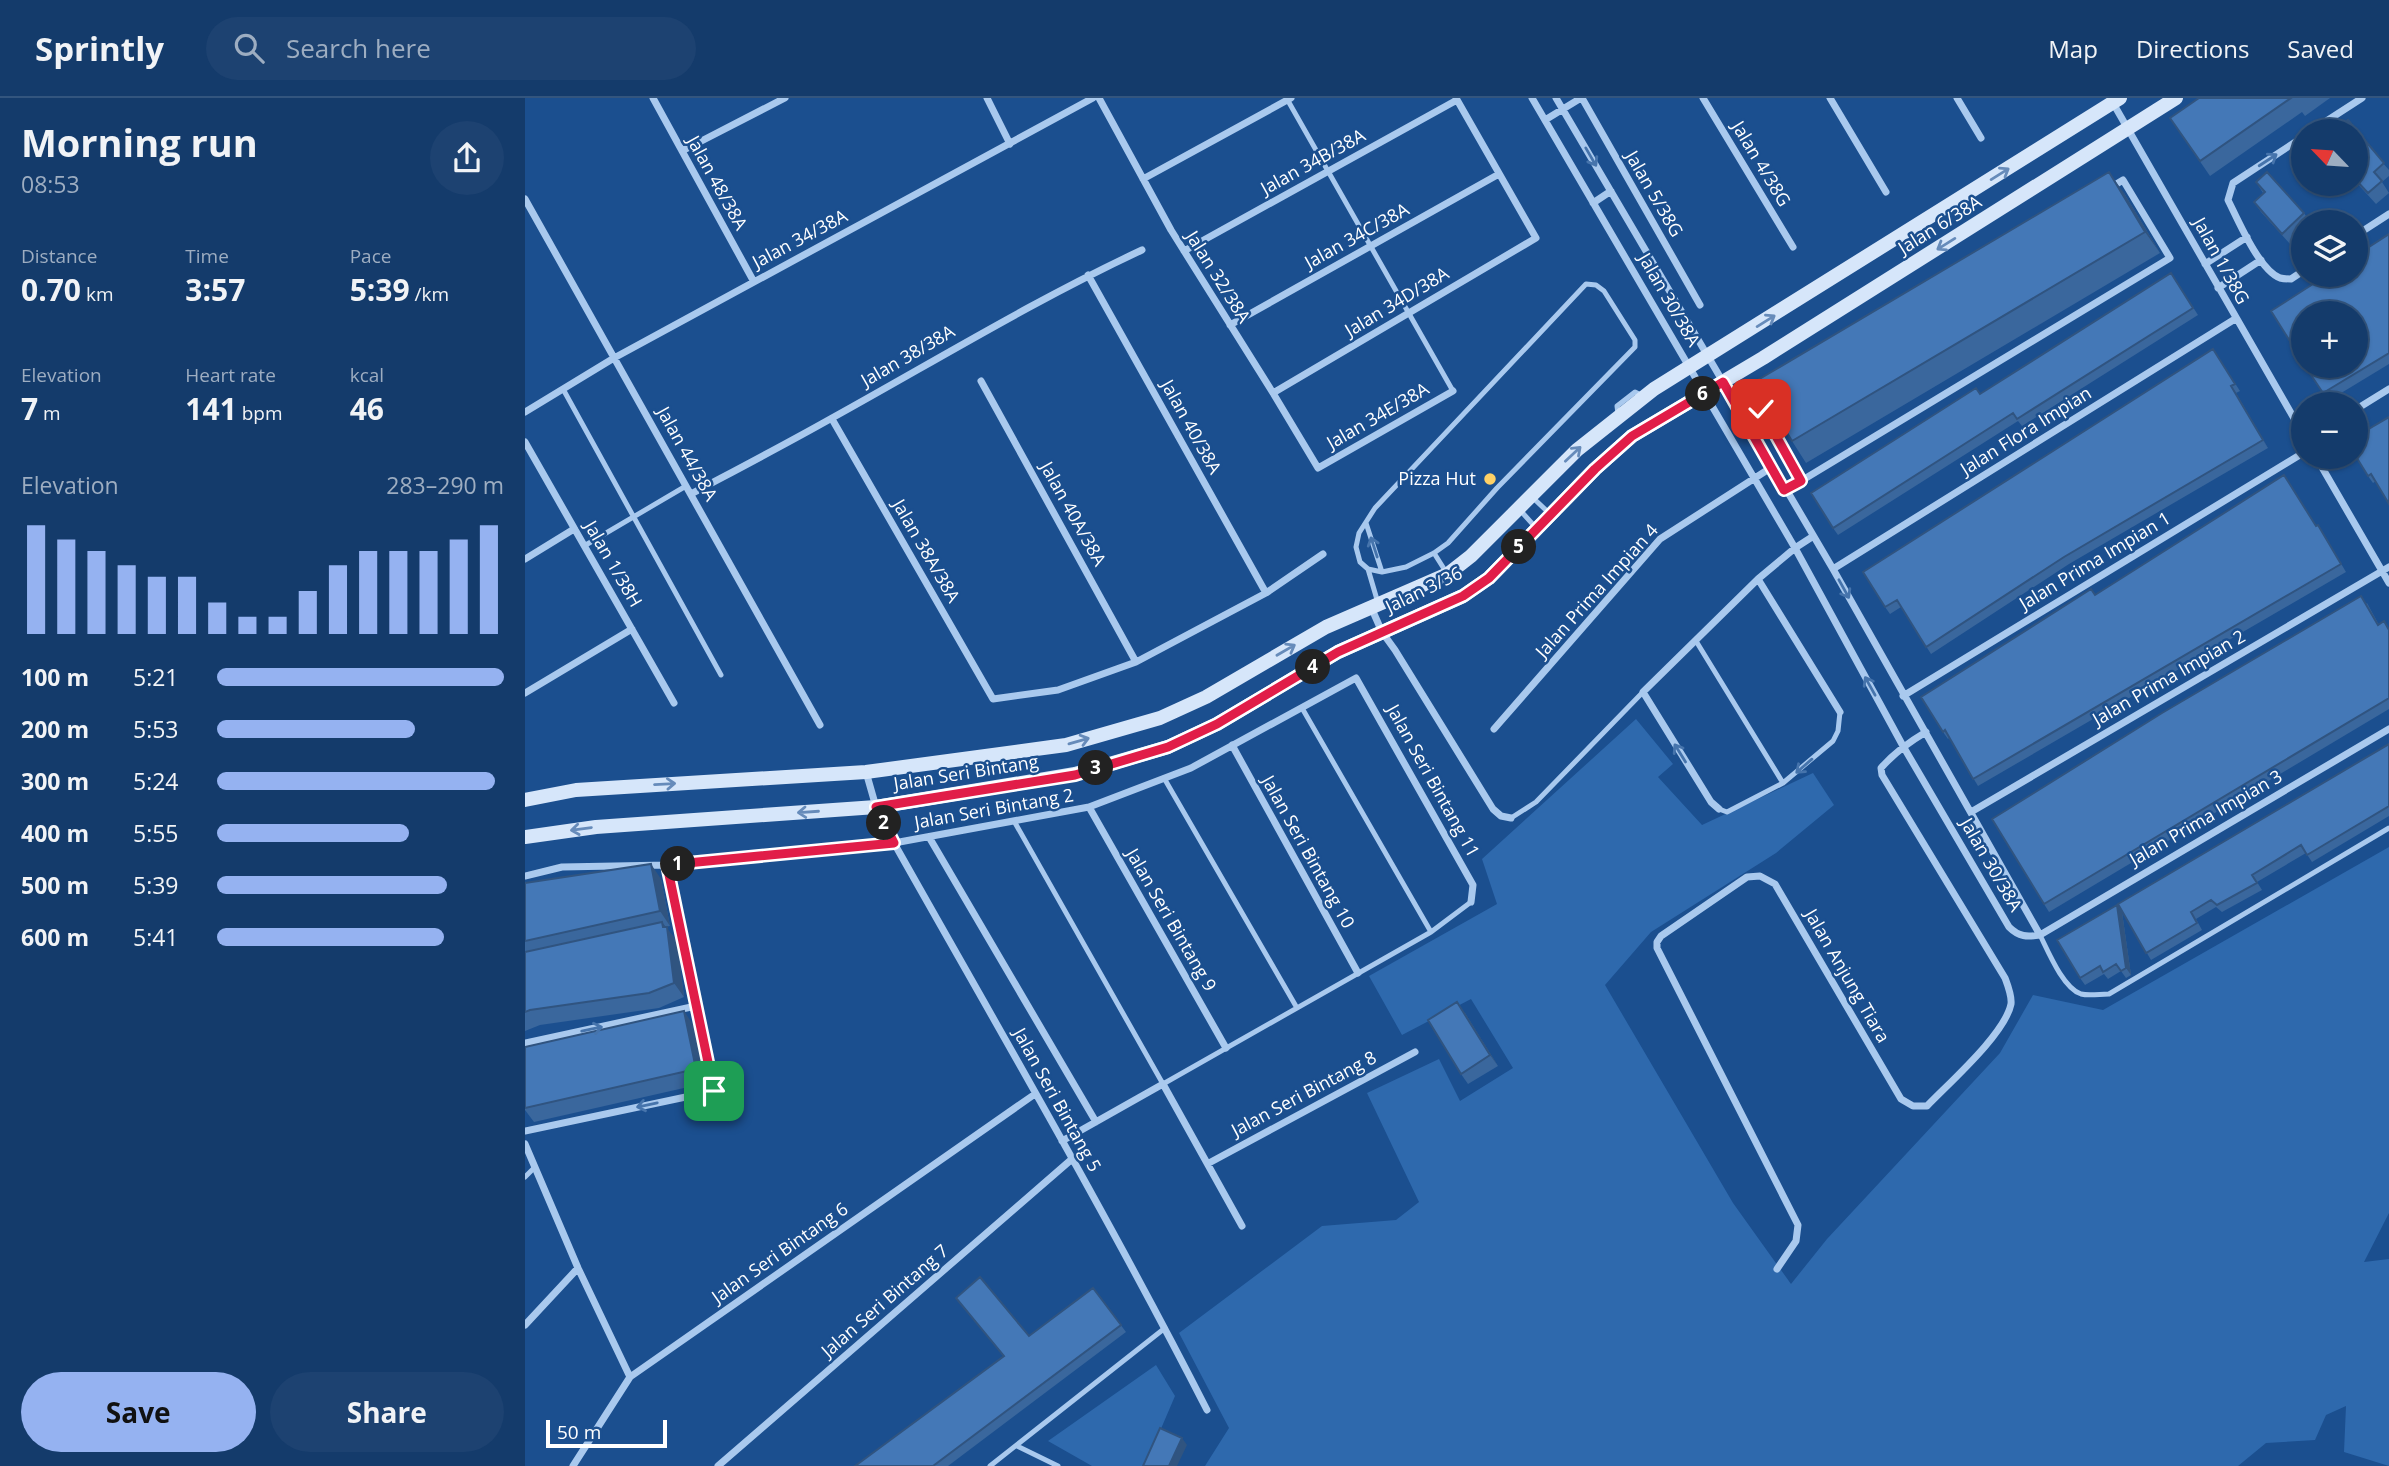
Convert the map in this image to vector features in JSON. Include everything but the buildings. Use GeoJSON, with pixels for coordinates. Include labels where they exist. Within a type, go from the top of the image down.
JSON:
{"type":"FeatureCollection","features":[{"type":"Feature","properties":{"kind":"street","name":"Jalan 48/38A"},"geometry":{"type":"LineString","coordinates":[[653,98],[754,282]]}},
{"type":"Feature","properties":{"kind":"street"},"geometry":{"type":"LineString","coordinates":[[682,151],[785,98]]}},
{"type":"Feature","properties":{"kind":"street"},"geometry":{"type":"LineString","coordinates":[[987,98],[1010,144]]}},
{"type":"Feature","properties":{"kind":"street","name":"Jalan 34/38A"},"geometry":{"type":"LineString","coordinates":[[525,412],[614,358],[1093,98]]}},
{"type":"Feature","properties":{"kind":"street","name":"Jalan 32/38A"},"geometry":{"type":"LineString","coordinates":[[1099,98],[1184,251],[1318,468]]}},
{"type":"Feature","properties":{"kind":"street","name":"Jalan 30/38A"},"geometry":{"type":"LineString","coordinates":[[1532,98],[1795,548],[1903,746],[2010,927],[2017,934],[2028,937],[2040,935],[1833,569],[1784,490],[1556,98]]}},
{"type":"Feature","properties":{"kind":"street"},"geometry":{"type":"LineString","coordinates":[[1545,120],[1581,98]]}},
{"type":"Feature","properties":{"kind":"street","name":"Jalan 5/38G"},"geometry":{"type":"LineString","coordinates":[[1581,98],[1700,305]]}},
{"type":"Feature","properties":{"kind":"street","name":"Jalan 4/38G"},"geometry":{"type":"LineString","coordinates":[[1703,98],[1793,247]]}},
{"type":"Feature","properties":{"kind":"street"},"geometry":{"type":"LineString","coordinates":[[1830,98],[1886,192]]}},
{"type":"Feature","properties":{"kind":"street"},"geometry":{"type":"LineString","coordinates":[[1957,98],[1981,138]]}},
{"type":"Feature","properties":{"kind":"street","name":"Jalan 6/38A"},"geometry":{"type":"LineString","coordinates":[[1705,393],[2176,98]]}},
{"type":"Feature","properties":{"kind":"street"},"geometry":{"type":"LineString","coordinates":[[2330,119],[2362,98]]}},
{"type":"Feature","properties":{"kind":"street"},"geometry":{"type":"LineString","coordinates":[[1143,179],[1289,99]]}},
{"type":"Feature","properties":{"kind":"street"},"geometry":{"type":"LineString","coordinates":[[1457,99],[1499,174]]}},
{"type":"Feature","properties":{"kind":"street","name":"Jalan 34B/38A"},"geometry":{"type":"LineString","coordinates":[[1184,251],[1457,99]]}},
{"type":"Feature","properties":{"kind":"street","name":"Jalan 6/38A"},"geometry":{"type":"LineString","coordinates":[[1690,368],[2116,101]]}},
{"type":"Feature","properties":{"kind":"street","name":"Jalan 1/38G"},"geometry":{"type":"LineString","coordinates":[[2116,101],[2128,129],[2291,414]]}},
{"type":"Feature","properties":{"kind":"street"},"geometry":{"type":"LineString","coordinates":[[2291,144],[2233,183],[2228,200],[2261,260],[2280,278],[2291,279]]}},
{"type":"Feature","properties":{"kind":"street","name":"Jalan 34D/38A"},"geometry":{"type":"LineString","coordinates":[[1273,393],[1536,238],[1499,174]]}},
{"type":"Feature","properties":{"kind":"street","name":"Jalan 34C/38A"},"geometry":{"type":"LineString","coordinates":[[1230,325],[1499,174]]}},
{"type":"Feature","properties":{"kind":"street"},"geometry":{"type":"LineString","coordinates":[[1784,490],[1801,481],[2170,258],[2123,180],[1762,401],[1761,409],[1801,481]]}},
{"type":"Feature","properties":{"kind":"street"},"geometry":{"type":"LineString","coordinates":[[1593,203],[1611,191]]}},
{"type":"Feature","properties":{"kind":"street","name":"Jalan 44/38A"},"geometry":{"type":"LineString","coordinates":[[525,199],[820,725]]}},
{"type":"Feature","properties":{"kind":"street"},"geometry":{"type":"LineString","coordinates":[[2368,228],[2389,214]]}},
{"type":"Feature","properties":{"kind":"street"},"geometry":{"type":"LineString","coordinates":[[2205,264],[2247,237]]}},
{"type":"Feature","properties":{"kind":"street","name":"Jalan 38/38A"},"geometry":{"type":"LineString","coordinates":[[691,494],[832,418],[958,345],[1088,275],[1142,250]]}},
{"type":"Feature","properties":{"kind":"street"},"geometry":{"type":"LineString","coordinates":[[2218,288],[2261,260]]}},
{"type":"Feature","properties":{"kind":"street","name":"Jalan 40/38A"},"geometry":{"type":"LineString","coordinates":[[1088,275],[1266,593]]}},
{"type":"Feature","properties":{"kind":"street","name":"Jalan Flora Impian"},"geometry":{"type":"LineString","coordinates":[[1833,569],[2235,319]]}},
{"type":"Feature","properties":{"kind":"street","name":"Jalan 3/36"},"geometry":{"type":"LineString","coordinates":[[1375,606],[1448,574],[1471,556],[1577,450],[1644,396],[1690,368]]}},
{"type":"Feature","properties":{"kind":"street","name":"Jalan 40A/38A"},"geometry":{"type":"LineString","coordinates":[[981,381],[1136,662]]}},
{"type":"Feature","properties":{"kind":"street"},"geometry":{"type":"LineString","coordinates":[[2368,402],[2389,389]]}},
{"type":"Feature","properties":{"kind":"street","name":"Jalan 34E/38A"},"geometry":{"type":"LineString","coordinates":[[1318,468],[1453,391]]}},
{"type":"Feature","properties":{"kind":"street","name":"Jalan 3/36"},"geometry":{"type":"LineString","coordinates":[[1382,632],[1463,596],[1489,578],[1595,469],[1632,436],[1705,393]]}},
{"type":"Feature","properties":{"kind":"street","name":"Jalan 38A/38A"},"geometry":{"type":"LineString","coordinates":[[832,418],[993,699],[1058,690],[1136,662]]}},
{"type":"Feature","properties":{"kind":"street","name":"Jalan 1/38H"},"geometry":{"type":"LineString","coordinates":[[525,442],[674,703]]}},
{"type":"Feature","properties":{"kind":"street","name":"Jalan Prima Impian 1"},"geometry":{"type":"LineString","coordinates":[[1903,696],[2291,460]]}},
{"type":"Feature","properties":{"kind":"street","name":"Jalan Prima Impian 4"},"geometry":{"type":"LineString","coordinates":[[1494,729],[1660,539],[1772,467]]}},
{"type":"Feature","properties":{"kind":"street"},"geometry":{"type":"LineString","coordinates":[[2324,469],[2386,569],[2389,583]]}},
{"type":"Feature","properties":{"kind":"street"},"geometry":{"type":"LineString","coordinates":[[525,559],[574,529]]}},
{"type":"Feature","properties":{"kind":"street"},"geometry":{"type":"LineString","coordinates":[[1719,809],[1711,802],[1643,692],[1758,579],[1812,537]]}},
{"type":"Feature","properties":{"kind":"street"},"geometry":{"type":"LineString","coordinates":[[1136,662],[1266,593],[1323,554]]}},
{"type":"Feature","properties":{"kind":"street","name":"Jalan Prima Impian 2"},"geometry":{"type":"LineString","coordinates":[[1971,812],[2386,569]]}},
{"type":"Feature","properties":{"kind":"street"},"geometry":{"type":"LineString","coordinates":[[1758,579],[1840,712]]}},
{"type":"Feature","properties":{"kind":"street"},"geometry":{"type":"LineString","coordinates":[[1375,606],[1382,632],[1493,809],[1501,816],[1511,818]]}},
{"type":"Feature","properties":{"kind":"street","name":"Jalan Seri Bintang"},"geometry":{"type":"LineString","coordinates":[[525,800],[576,790],[866,772],[1066,745],[1160,718],[1206,697],[1326,627],[1375,606]]}},
{"type":"Feature","properties":{"kind":"street"},"geometry":{"type":"LineString","coordinates":[[525,693],[632,629]]}},
{"type":"Feature","properties":{"kind":"street","name":"Jalan Seri Bintang"},"geometry":{"type":"LineString","coordinates":[[525,837],[596,827],[876,807],[1075,775],[1168,747],[1217,724],[1338,652],[1382,632]]}},
{"type":"Feature","properties":{"kind":"street","name":"Jalan Seri Bintang 2"},"geometry":{"type":"LineString","coordinates":[[525,876],[562,867],[667,865],[894,843],[1089,807],[1191,768],[1356,678]]}},
{"type":"Feature","properties":{"kind":"street","name":"Jalan Seri Bintang 11"},"geometry":{"type":"LineString","coordinates":[[1356,678],[1473,886],[1471,902]]}},
{"type":"Feature","properties":{"kind":"street","name":"Jalan Prima Impian 3"},"geometry":{"type":"LineString","coordinates":[[2040,935],[2389,729]]}},
{"type":"Feature","properties":{"kind":"street","name":"Jalan Anjung Tiara"},"geometry":{"type":"LineString","coordinates":[[1777,1269],[1796,1241],[1798,1225],[1657,948],[1657,942],[1661,936],[1747,877],[1760,876],[1775,884],[1901,1099],[1913,1106],[1927,1106],[1995,1034],[2006,1020],[2012,1001],[2005,978],[1882,775],[1881,768],[1903,746],[1926,732]]}},
{"type":"Feature","properties":{"kind":"street","name":"Jalan Seri Bintang 10"},"geometry":{"type":"LineString","coordinates":[[1232,746],[1358,973]]}},
{"type":"Feature","properties":{"kind":"street","name":"Jalan Seri Bintang 5"},"geometry":{"type":"LineString","coordinates":[[866,772],[876,807],[894,843],[1165,1328],[1206,1410]]}},
{"type":"Feature","properties":{"kind":"street","name":"Jalan Seri Bintang 9"},"geometry":{"type":"LineString","coordinates":[[1089,807],[1226,1048]]}},
{"type":"Feature","properties":{"kind":"street"},"geometry":{"type":"LineString","coordinates":[[929,837],[1095,1122]]}},
{"type":"Feature","properties":{"kind":"street"},"geometry":{"type":"LineString","coordinates":[[525,1131],[714,1091],[667,865]]}},
{"type":"Feature","properties":{"kind":"street"},"geometry":{"type":"LineString","coordinates":[[525,1043],[696,1006]]}},
{"type":"Feature","properties":{"kind":"street","name":"Jalan Seri Bintang 8"},"geometry":{"type":"LineString","coordinates":[[1209,1163],[1415,1052]]}},
{"type":"Feature","properties":{"kind":"street"},"geometry":{"type":"LineString","coordinates":[[1062,1141],[1163,1084],[1243,1226]]}},
{"type":"Feature","properties":{"kind":"street","name":"Jalan Seri Bintang 6"},"geometry":{"type":"LineString","coordinates":[[573,1466],[630,1377],[1035,1094]]}},
{"type":"Feature","properties":{"kind":"street"},"geometry":{"type":"LineString","coordinates":[[525,1144],[578,1268],[630,1377]]}},
{"type":"Feature","properties":{"kind":"street","name":"Jalan Seri Bintang 7"},"geometry":{"type":"LineString","coordinates":[[718,1466],[1072,1159]]}},
{"type":"Feature","properties":{"kind":"street"},"geometry":{"type":"LineString","coordinates":[[525,1325],[578,1268]]}},
{"type":"Feature","properties":{"kind":"lane"},"geometry":{"type":"LineString","coordinates":[[1289,99],[1453,391]]}},
{"type":"Feature","properties":{"kind":"lane"},"geometry":{"type":"LineString","coordinates":[[1586,284],[1596,285],[1604,291],[1629,330],[1635,340],[1635,347],[1497,488],[1448,543],[1434,553],[1406,567],[1382,572],[1368,569],[1360,562],[1356,547],[1359,533],[1384,498],[1581,287],[1586,284]]}},
{"type":"Feature","properties":{"kind":"lane"},"geometry":{"type":"LineString","coordinates":[[563,389],[721,675]]}},
{"type":"Feature","properties":{"kind":"lane"},"geometry":{"type":"LineString","coordinates":[[584,546],[686,486]]}},
{"type":"Feature","properties":{"kind":"lane"},"geometry":{"type":"LineString","coordinates":[[1531,496],[1550,515]]}},
{"type":"Feature","properties":{"kind":"lane"},"geometry":{"type":"LineString","coordinates":[[1518,509],[1537,529]]}},
{"type":"Feature","properties":{"kind":"lane"},"geometry":{"type":"LineString","coordinates":[[1366,523],[1382,572]]}},
{"type":"Feature","properties":{"kind":"lane"},"geometry":{"type":"LineString","coordinates":[[1434,553],[1436,561],[1448,574]]}},
{"type":"Feature","properties":{"kind":"lane"},"geometry":{"type":"LineString","coordinates":[[1368,569],[1375,606]]}},
{"type":"Feature","properties":{"kind":"lane"},"geometry":{"type":"LineString","coordinates":[[1696,641],[1783,783]]}},
{"type":"Feature","properties":{"kind":"lane"},"geometry":{"type":"LineString","coordinates":[[1511,818],[1536,802],[1643,692]]}},
{"type":"Feature","properties":{"kind":"lane"},"geometry":{"type":"LineString","coordinates":[[1302,708],[1431,932]]}},
{"type":"Feature","properties":{"kind":"lane"},"geometry":{"type":"LineString","coordinates":[[1719,809],[1727,811],[1783,783],[1833,741],[1838,731],[1840,712]]}},
{"type":"Feature","properties":{"kind":"lane"},"geometry":{"type":"LineString","coordinates":[[1164,778],[1297,1008]]}},
{"type":"Feature","properties":{"kind":"lane"},"geometry":{"type":"LineString","coordinates":[[1014,821],[1163,1084],[1431,932],[1471,902]]}},
{"type":"Feature","properties":{"kind":"lane"},"geometry":{"type":"LineString","coordinates":[[2040,935],[2059,971],[2074,991],[2084,995],[2109,993],[2389,828]]}},
{"type":"Feature","properties":{"kind":"lane"},"geometry":{"type":"LineString","coordinates":[[667,932],[680,929]]}},
{"type":"Feature","properties":{"kind":"lane"},"geometry":{"type":"LineString","coordinates":[[525,1177],[535,1167]]}},
{"type":"Feature","properties":{"kind":"lane"},"geometry":{"type":"LineString","coordinates":[[990,1466],[1165,1328]]}},
{"type":"Feature","properties":{"kind":"lane"},"geometry":{"type":"LineString","coordinates":[[1017,1446],[1058,1466]]}},
{"type":"Feature","properties":{"kind":"shaded area"},"geometry":{"type":"Polygon","coordinates":[[[1636,719],[1673,764],[1658,777],[1702,825],[1813,773],[1834,805],[1776,853],[1651,932],[1605,985],[1733,1203],[1791,1284],[1827,1239],[2000,1053],[2033,995],[2103,1010],[2389,847],[2389,1213],[2364,1262],[2389,1259],[2389,1466],[2344,1452],[2346,1406],[2326,1415],[2315,1440],[2266,1443],[2238,1466],[1205,1466],[1229,1428],[1179,1333],[1322,1226],[1396,1220],[1419,1202],[1367,1093],[1439,1059],[1460,1101],[1513,1068],[1471,999],[1402,1035],[1369,976],[1497,904],[1482,859],[1636,719]]]}},
{"type":"Feature","properties":{"kind":"shaded area"},"geometry":{"type":"Polygon","coordinates":[[[1156,1365],[1175,1396],[1145,1466],[1092,1466],[1048,1441],[1156,1365]]]}},
{"type":"Feature","properties":{"kind":"place","name":"Pizza Hut"},"geometry":{"type":"Point","coordinates":[1490,479]}},
{"type":"Feature","properties":{"kind":"route"},"geometry":{"type":"LineString","coordinates":[[714,1091],[667,865],[894,843],[876,807],[1075,775],[1168,747],[1217,724],[1338,652],[1463,596],[1489,578],[1595,469],[1632,436],[1723,382],[1784,490],[1801,481],[1761,409]]}}]}
